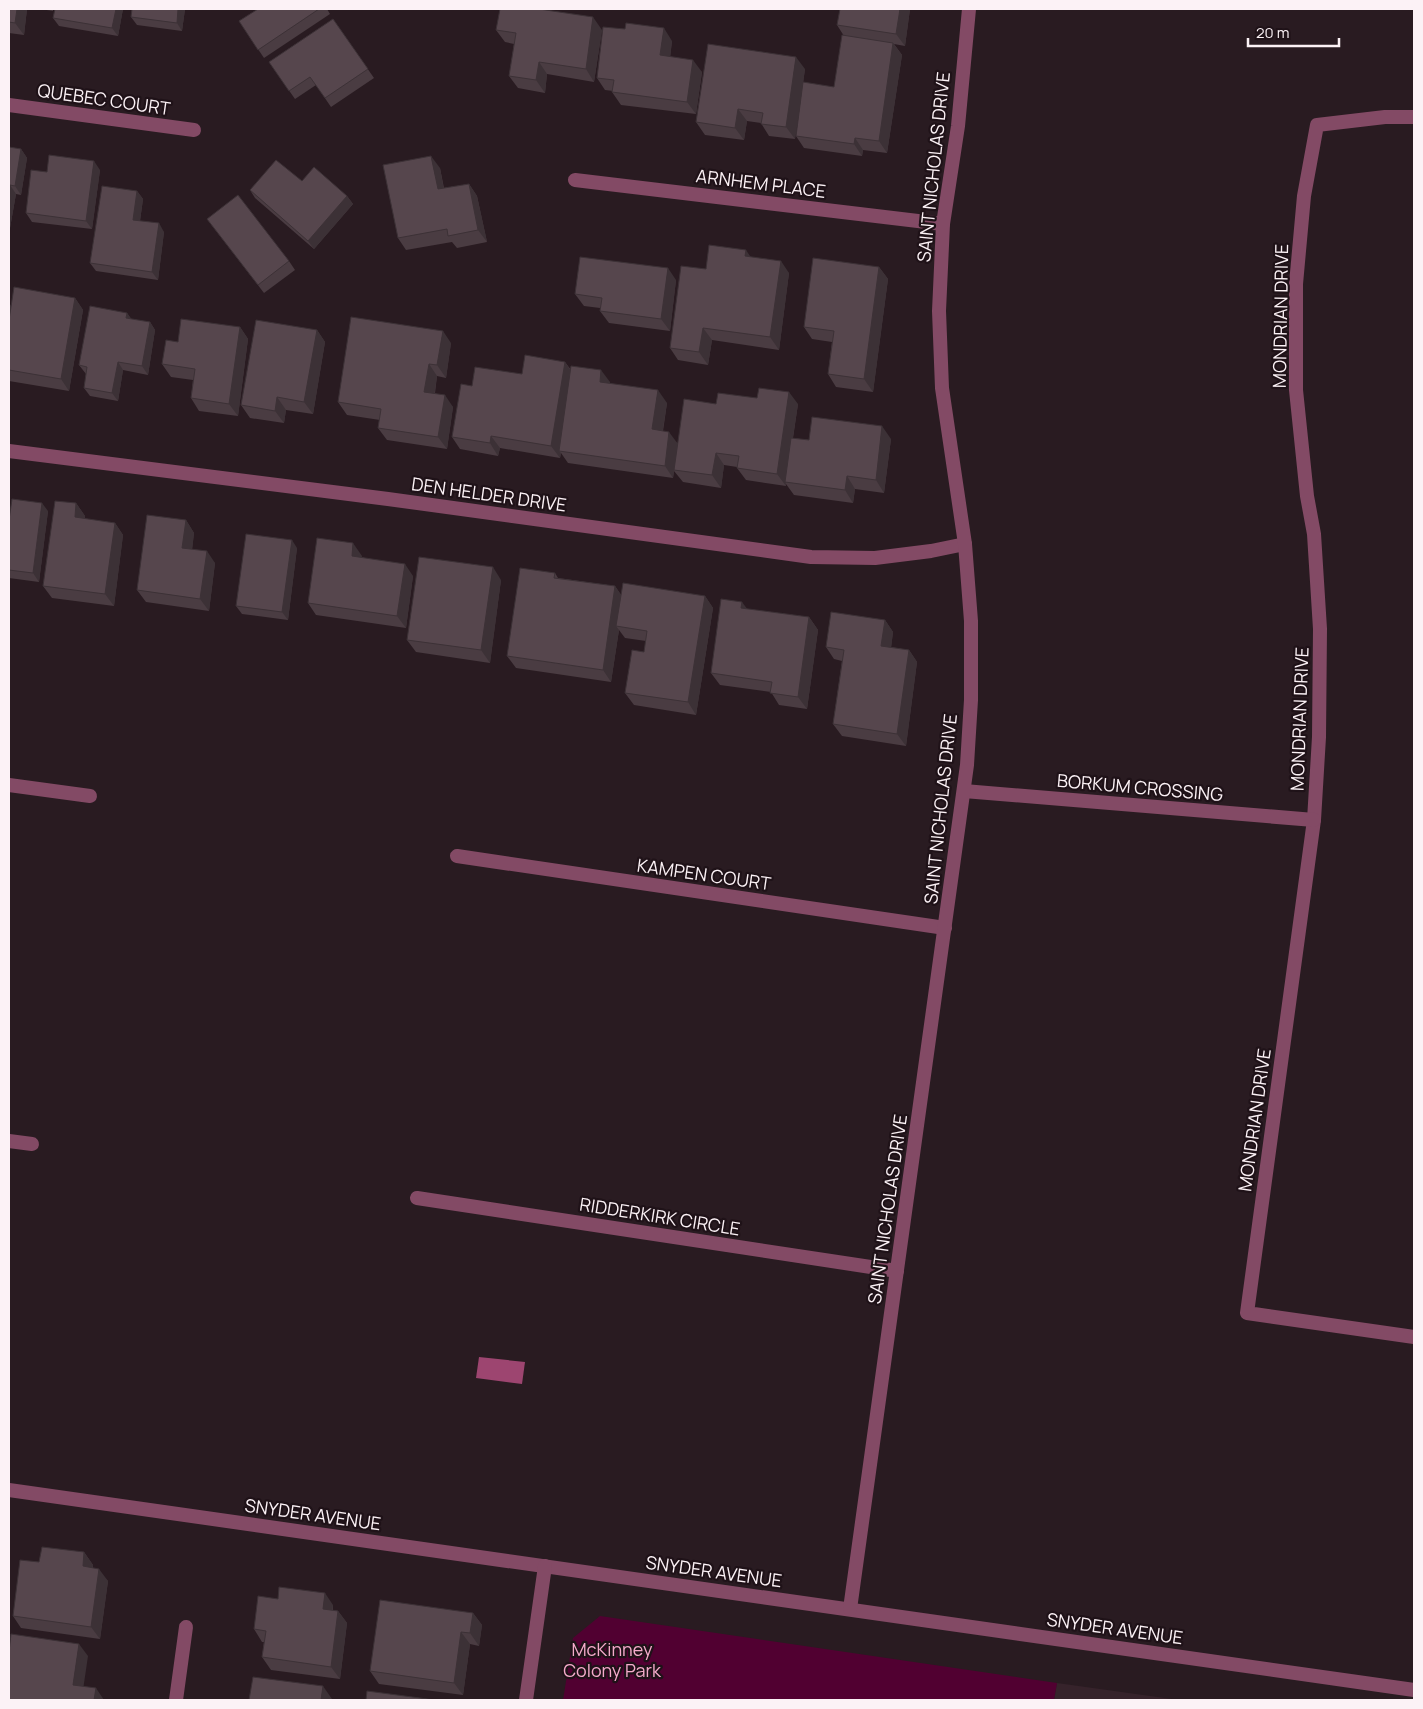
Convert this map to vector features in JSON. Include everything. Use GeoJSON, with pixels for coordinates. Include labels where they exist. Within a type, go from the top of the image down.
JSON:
{"type":"FeatureCollection","features":[{"type":"Feature","properties":{"kind":"street","name":"SAINT NICHOLAS DRIVE"},"geometry":{"type":"LineString","coordinates":[[850,1610],[946,928],[967,765],[971,700],[971,621],[965,544],[942,388],[939,311],[943,224],[958,126],[969,9]]}},
{"type":"Feature","properties":{"kind":"street","name":"QUEBEC COURT"},"geometry":{"type":"LineString","coordinates":[[9,105],[194,130]]}},
{"type":"Feature","properties":{"kind":"street","name":"MONDRIAN DRIVE"},"geometry":{"type":"LineString","coordinates":[[1414,117],[1385,117],[1317,125],[1304,196],[1296,294],[1296,390],[1307,496],[1314,534],[1320,629],[1319,737],[1314,820],[1247,1313],[1414,1337]]}},
{"type":"Feature","properties":{"kind":"street","name":"ARNHEM PLACE"},"geometry":{"type":"LineString","coordinates":[[575,180],[943,224]]}},
{"type":"Feature","properties":{"kind":"street","name":"DEN HELDER DRIVE"},"geometry":{"type":"LineString","coordinates":[[9,451],[811,557],[875,558],[931,551],[965,544]]}},
{"type":"Feature","properties":{"kind":"street"},"geometry":{"type":"LineString","coordinates":[[9,785],[90,796]]}},
{"type":"Feature","properties":{"kind":"street","name":"BORKUM CROSSING"},"geometry":{"type":"LineString","coordinates":[[964,791],[1314,820]]}},
{"type":"Feature","properties":{"kind":"street","name":"KAMPEN COURT"},"geometry":{"type":"LineString","coordinates":[[457,856],[946,928]]}},
{"type":"Feature","properties":{"kind":"street"},"geometry":{"type":"LineString","coordinates":[[9,1141],[32,1144]]}},
{"type":"Feature","properties":{"kind":"street","name":"RIDDERKIRK CIRCLE"},"geometry":{"type":"LineString","coordinates":[[417,1198],[897,1271]]}},
{"type":"Feature","properties":{"kind":"street","name":"SNYDER AVENUE"},"geometry":{"type":"LineString","coordinates":[[9,1490],[1414,1690]]}},
{"type":"Feature","properties":{"kind":"street"},"geometry":{"type":"LineString","coordinates":[[526,1700],[545,1566]]}},
{"type":"Feature","properties":{"kind":"street"},"geometry":{"type":"LineString","coordinates":[[176,1700],[186,1628]]}},
{"type":"Feature","properties":{"kind":"shaded area"},"geometry":{"type":"Polygon","coordinates":[[[479,1357],[525,1362],[522,1384],[476,1378],[479,1357]]]}},
{"type":"Feature","properties":{"kind":"shaded area"},"geometry":{"type":"Polygon","coordinates":[[[1057,1683],[1179,1700],[1054,1700],[1057,1683]]]}},
{"type":"Feature","properties":{"kind":"green space","name":"McKinney Colony Park"},"geometry":{"type":"Polygon","coordinates":[[[600,1616],[1057,1683],[1054,1700],[563,1700],[573,1638],[600,1616]]]}},
{"type":"Feature","properties":{"kind":"building"},"geometry":{"type":"Polygon","coordinates":[[[9,9],[17,9],[15,23],[9,22],[9,9]]]}},
{"type":"Feature","properties":{"kind":"building"},"geometry":{"type":"Polygon","coordinates":[[[55,9],[116,9],[112,28],[53,18],[55,9]]]}},
{"type":"Feature","properties":{"kind":"building"},"geometry":{"type":"Polygon","coordinates":[[[132,9],[178,9],[177,23],[131,17],[132,9]]]}},
{"type":"Feature","properties":{"kind":"building"},"geometry":{"type":"Polygon","coordinates":[[[258,9],[319,9],[258,50],[239,21],[258,9]]]}},
{"type":"Feature","properties":{"kind":"building"},"geometry":{"type":"Polygon","coordinates":[[[500,9],[539,9],[593,17],[586,69],[539,62],[536,80],[509,76],[516,33],[496,30],[500,9]]]}},
{"type":"Feature","properties":{"kind":"building"},"geometry":{"type":"Polygon","coordinates":[[[840,9],[900,9],[896,34],[837,25],[840,9]]]}},
{"type":"Feature","properties":{"kind":"building"},"geometry":{"type":"Polygon","coordinates":[[[333,19],[368,69],[325,98],[310,77],[289,91],[269,62],[333,19]]]}},
{"type":"Feature","properties":{"kind":"building"},"geometry":{"type":"Polygon","coordinates":[[[626,23],[664,28],[660,55],[693,60],[687,102],[612,92],[614,80],[597,78],[603,27],[625,29],[626,23]]]}},
{"type":"Feature","properties":{"kind":"building"},"geometry":{"type":"Polygon","coordinates":[[[842,35],[893,43],[879,141],[855,138],[854,144],[796,136],[803,82],[834,87],[842,35]]]}},
{"type":"Feature","properties":{"kind":"building"},"geometry":{"type":"Polygon","coordinates":[[[708,44],[796,57],[786,127],[761,124],[763,113],[738,109],[735,128],[696,122],[708,44]]]}},
{"type":"Feature","properties":{"kind":"building"},"geometry":{"type":"Polygon","coordinates":[[[9,147],[21,149],[15,186],[10,185],[9,192],[9,147]]]}},
{"type":"Feature","properties":{"kind":"building"},"geometry":{"type":"Polygon","coordinates":[[[49,155],[94,161],[86,221],[26,213],[31,170],[47,172],[49,155]]]}},
{"type":"Feature","properties":{"kind":"building"},"geometry":{"type":"Polygon","coordinates":[[[431,156],[438,189],[469,184],[478,230],[448,236],[447,229],[398,238],[383,165],[431,156]]]}},
{"type":"Feature","properties":{"kind":"building"},"geometry":{"type":"Polygon","coordinates":[[[276,160],[302,181],[314,167],[347,196],[308,241],[250,190],[276,160]]]}},
{"type":"Feature","properties":{"kind":"building"},"geometry":{"type":"Polygon","coordinates":[[[102,186],[137,191],[133,220],[159,223],[152,272],[90,263],[102,186]]]}},
{"type":"Feature","properties":{"kind":"building"},"geometry":{"type":"Polygon","coordinates":[[[238,195],[289,261],[258,285],[207,219],[238,195]]]}},
{"type":"Feature","properties":{"kind":"building"},"geometry":{"type":"Polygon","coordinates":[[[709,245],[746,250],[745,256],[781,261],[770,337],[703,328],[699,352],[670,348],[681,266],[706,269],[709,245]]]}},
{"type":"Feature","properties":{"kind":"building"},"geometry":{"type":"Polygon","coordinates":[[[580,257],[668,268],[661,319],[600,311],[602,298],[575,294],[580,257]]]}},
{"type":"Feature","properties":{"kind":"building"},"geometry":{"type":"Polygon","coordinates":[[[813,258],[879,267],[864,379],[828,374],[834,331],[804,327],[813,258]]]}},
{"type":"Feature","properties":{"kind":"building"},"geometry":{"type":"Polygon","coordinates":[[[14,287],[75,298],[61,379],[9,370],[9,320],[14,287]]]}},
{"type":"Feature","properties":{"kind":"building"},"geometry":{"type":"Polygon","coordinates":[[[90,306],[127,313],[126,318],[150,322],[142,366],[118,362],[112,393],[84,388],[87,367],[79,365],[90,306]]]}},
{"type":"Feature","properties":{"kind":"building"},"geometry":{"type":"Polygon","coordinates":[[[351,317],[443,331],[437,365],[429,364],[424,392],[445,395],[438,437],[378,428],[381,409],[338,402],[351,317]]]}},
{"type":"Feature","properties":{"kind":"building"},"geometry":{"type":"Polygon","coordinates":[[[181,319],[240,327],[229,404],[191,398],[195,369],[162,364],[166,340],[178,342],[181,319]]]}},
{"type":"Feature","properties":{"kind":"building"},"geometry":{"type":"Polygon","coordinates":[[[256,320],[317,330],[304,402],[277,397],[275,411],[241,405],[256,320]]]}},
{"type":"Feature","properties":{"kind":"building"},"geometry":{"type":"Polygon","coordinates":[[[525,355],[565,362],[551,446],[491,436],[490,443],[452,437],[461,384],[472,386],[475,367],[522,374],[525,355]]]}},
{"type":"Feature","properties":{"kind":"building"},"geometry":{"type":"Polygon","coordinates":[[[571,366],[601,370],[600,382],[658,390],[652,429],[669,432],[665,466],[559,451],[571,366]]]}},
{"type":"Feature","properties":{"kind":"building"},"geometry":{"type":"Polygon","coordinates":[[[759,388],[789,392],[777,474],[737,468],[739,456],[716,453],[712,475],[674,470],[684,399],[716,404],[718,393],[757,398],[759,388]]]}},
{"type":"Feature","properties":{"kind":"building"},"geometry":{"type":"Polygon","coordinates":[[[812,417],[882,426],[876,480],[847,476],[845,490],[785,482],[791,438],[809,440],[812,417]]]}},
{"type":"Feature","properties":{"kind":"building"},"geometry":{"type":"Polygon","coordinates":[[[12,499],[42,503],[33,573],[9,570],[9,520],[12,499]]]}},
{"type":"Feature","properties":{"kind":"building"},"geometry":{"type":"Polygon","coordinates":[[[55,501],[76,503],[75,517],[115,523],[105,594],[43,586],[55,501]]]}},
{"type":"Feature","properties":{"kind":"building"},"geometry":{"type":"Polygon","coordinates":[[[147,515],[186,520],[182,548],[207,551],[200,599],[137,590],[147,515]]]}},
{"type":"Feature","properties":{"kind":"building"},"geometry":{"type":"Polygon","coordinates":[[[246,534],[292,540],[282,612],[236,606],[246,534]]]}},
{"type":"Feature","properties":{"kind":"building"},"geometry":{"type":"Polygon","coordinates":[[[317,538],[353,543],[352,556],[405,564],[397,616],[308,603],[317,538]]]}},
{"type":"Feature","properties":{"kind":"building"},"geometry":{"type":"Polygon","coordinates":[[[419,557],[493,567],[481,650],[407,640],[419,557]]]}},
{"type":"Feature","properties":{"kind":"building"},"geometry":{"type":"Polygon","coordinates":[[[520,568],[555,573],[554,578],[615,586],[603,670],[507,656],[520,568]]]}},
{"type":"Feature","properties":{"kind":"building"},"geometry":{"type":"Polygon","coordinates":[[[623,583],[705,596],[688,702],[625,693],[632,650],[644,652],[647,631],[616,626],[623,583]]]}},
{"type":"Feature","properties":{"kind":"building"},"geometry":{"type":"Polygon","coordinates":[[[721,599],[742,602],[741,608],[809,617],[798,697],[770,693],[772,682],[711,673],[721,599]]]}},
{"type":"Feature","properties":{"kind":"building"},"geometry":{"type":"Polygon","coordinates":[[[831,612],[885,620],[881,646],[909,650],[897,734],[833,724],[844,650],[826,647],[831,612]]]}},
{"type":"Feature","properties":{"kind":"building"},"geometry":{"type":"Polygon","coordinates":[[[42,1547],[84,1552],[83,1566],[99,1569],[91,1627],[13,1616],[20,1560],[39,1562],[42,1547]]]}},
{"type":"Feature","properties":{"kind":"building"},"geometry":{"type":"Polygon","coordinates":[[[279,1587],[325,1593],[323,1609],[338,1611],[331,1667],[262,1657],[266,1631],[254,1629],[258,1596],[278,1599],[279,1587]]]}},
{"type":"Feature","properties":{"kind":"building"},"geometry":{"type":"Polygon","coordinates":[[[380,1600],[473,1613],[470,1633],[461,1632],[454,1683],[370,1671],[380,1600]]]}},
{"type":"Feature","properties":{"kind":"building"},"geometry":{"type":"Polygon","coordinates":[[[11,1634],[79,1644],[73,1685],[96,1688],[94,1700],[9,1700],[11,1634]]]}},
{"type":"Feature","properties":{"kind":"building"},"geometry":{"type":"Polygon","coordinates":[[[253,1677],[323,1686],[321,1700],[249,1700],[253,1677]]]}},
{"type":"Feature","properties":{"kind":"building"},"geometry":{"type":"Polygon","coordinates":[[[367,1691],[435,1700],[366,1700],[367,1691]]]}}]}
